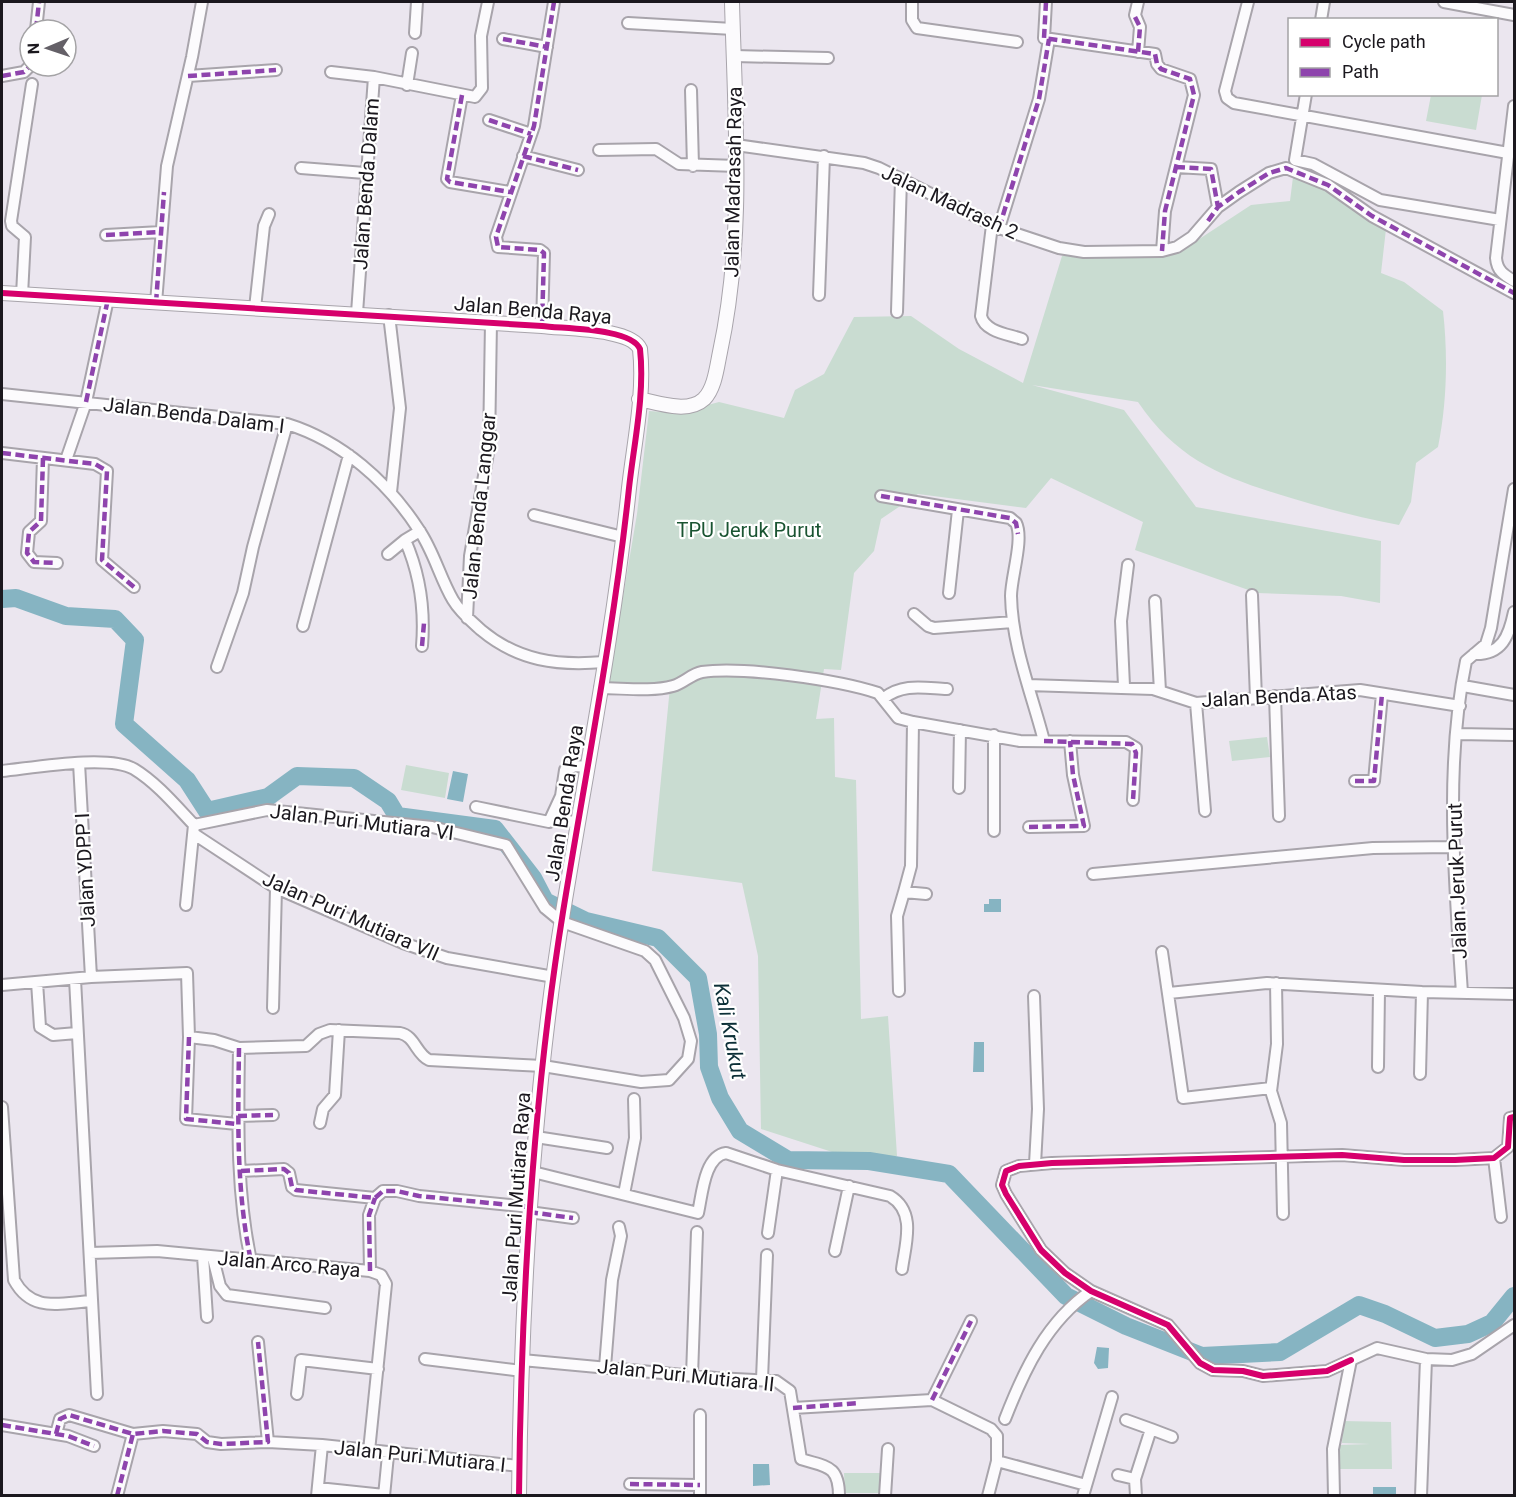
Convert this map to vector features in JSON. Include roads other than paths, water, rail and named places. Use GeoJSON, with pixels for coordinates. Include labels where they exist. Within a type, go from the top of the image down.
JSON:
{"type":"FeatureCollection","features":[{"type":"Feature","properties":{"kind":"street"},"geometry":{"type":"LineString","coordinates":[[37,18],[39,2]]}},
{"type":"Feature","properties":{"kind":"street"},"geometry":{"type":"LineString","coordinates":[[156,303],[168,155],[188,76],[202,2]]}},
{"type":"Feature","properties":{"kind":"street"},"geometry":{"type":"LineString","coordinates":[[415,33],[417,2]]}},
{"type":"Feature","properties":{"kind":"street"},"geometry":{"type":"LineString","coordinates":[[488,2],[481,36],[483,88],[475,97],[462,95],[447,179],[450,182],[510,192]]}},
{"type":"Feature","properties":{"kind":"street"},"geometry":{"type":"LineString","coordinates":[[542,326],[544,254],[540,250],[500,247],[496,244],[496,237],[539,104],[554,2]]}},
{"type":"Feature","properties":{"kind":"street","name":"Jalan Madrasah Raya"},"geometry":{"type":"LineString","coordinates":[[639,399],[689,406],[702,401],[711,389],[732,284],[736,145],[732,2]]}},
{"type":"Feature","properties":{"kind":"street"},"geometry":{"type":"LineString","coordinates":[[912,2],[912,20],[918,28],[1017,42]]}},
{"type":"Feature","properties":{"kind":"street"},"geometry":{"type":"LineString","coordinates":[[1046,2],[1042,34],[1049,39],[1155,54],[1157,64],[1161,69],[1190,79],[1192,83],[1194,95],[1165,211],[1162,250]]}},
{"type":"Feature","properties":{"kind":"street"},"geometry":{"type":"LineString","coordinates":[[1138,2],[1135,17],[1140,27],[1138,52]]}},
{"type":"Feature","properties":{"kind":"street"},"geometry":{"type":"LineString","coordinates":[[1248,2],[1226,88],[1227,98],[1241,105],[1302,117],[1508,153]]}},
{"type":"Feature","properties":{"kind":"street"},"geometry":{"type":"LineString","coordinates":[[1321,18],[1324,2]]}},
{"type":"Feature","properties":{"kind":"street"},"geometry":{"type":"LineString","coordinates":[[1444,2],[1515,15]]}},
{"type":"Feature","properties":{"kind":"street"},"geometry":{"type":"LineString","coordinates":[[628,23],[733,29]]}},
{"type":"Feature","properties":{"kind":"street"},"geometry":{"type":"LineString","coordinates":[[503,39],[547,47]]}},
{"type":"Feature","properties":{"kind":"street"},"geometry":{"type":"LineString","coordinates":[[1022,339],[990,328],[983,322],[981,316],[996,226],[1039,99],[1049,39]]}},
{"type":"Feature","properties":{"kind":"street"},"geometry":{"type":"LineString","coordinates":[[407,85],[412,52]]}},
{"type":"Feature","properties":{"kind":"street"},"geometry":{"type":"LineString","coordinates":[[734,56],[828,58]]}},
{"type":"Feature","properties":{"kind":"street"},"geometry":{"type":"LineString","coordinates":[[188,76],[276,70]]}},
{"type":"Feature","properties":{"kind":"street"},"geometry":{"type":"LineString","coordinates":[[331,72],[374,77]]}},
{"type":"Feature","properties":{"kind":"street"},"geometry":{"type":"LineString","coordinates":[[2,76],[18,73]]}},
{"type":"Feature","properties":{"kind":"street","name":"Jalan Benda Dalam"},"geometry":{"type":"LineString","coordinates":[[357,313],[374,77],[462,95]]}},
{"type":"Feature","properties":{"kind":"street"},"geometry":{"type":"LineString","coordinates":[[22,295],[25,237],[12,226],[11,221],[32,84]]}},
{"type":"Feature","properties":{"kind":"street"},"geometry":{"type":"LineString","coordinates":[[691,90],[693,166]]}},
{"type":"Feature","properties":{"kind":"street"},"geometry":{"type":"LineString","coordinates":[[1306,96],[1296,160],[1313,164],[1380,200],[1500,220]]}},
{"type":"Feature","properties":{"kind":"street"},"geometry":{"type":"LineString","coordinates":[[1515,106],[1500,220],[1497,267],[1515,281]]}},
{"type":"Feature","properties":{"kind":"street"},"geometry":{"type":"LineString","coordinates":[[489,120],[530,136]]}},
{"type":"Feature","properties":{"kind":"street","name":"Jalan Madrash 2"},"geometry":{"type":"LineString","coordinates":[[736,145],[864,163],[996,226],[1070,251],[1162,250],[1183,244],[1208,221],[1218,207],[1269,173],[1286,168],[1328,185],[1372,216],[1515,293]]}},
{"type":"Feature","properties":{"kind":"street"},"geometry":{"type":"LineString","coordinates":[[599,150],[656,149],[680,164],[736,166]]}},
{"type":"Feature","properties":{"kind":"street"},"geometry":{"type":"LineString","coordinates":[[523,156],[578,170]]}},
{"type":"Feature","properties":{"kind":"street"},"geometry":{"type":"LineString","coordinates":[[819,295],[824,156]]}},
{"type":"Feature","properties":{"kind":"street"},"geometry":{"type":"LineString","coordinates":[[1176,167],[1211,169],[1218,207]]}},
{"type":"Feature","properties":{"kind":"street"},"geometry":{"type":"LineString","coordinates":[[301,168],[366,173]]}},
{"type":"Feature","properties":{"kind":"street"},"geometry":{"type":"LineString","coordinates":[[897,312],[901,179]]}},
{"type":"Feature","properties":{"kind":"street"},"geometry":{"type":"LineString","coordinates":[[255,308],[264,226],[268,214]]}},
{"type":"Feature","properties":{"kind":"street"},"geometry":{"type":"LineString","coordinates":[[106,235],[161,232]]}},
{"type":"Feature","properties":{"kind":"street","name":"Jalan Benda Raya"},"geometry":{"type":"LineString","coordinates":[[2,293],[491,322],[623,335],[633,340],[641,353],[639,399],[623,537],[563,914]]}},
{"type":"Feature","properties":{"kind":"street"},"geometry":{"type":"LineString","coordinates":[[66,460],[86,402],[108,299]]}},
{"type":"Feature","properties":{"kind":"street"},"geometry":{"type":"LineString","coordinates":[[389,315],[400,408],[391,492]]}},
{"type":"Feature","properties":{"kind":"street","name":"Jalan Benda Langgar"},"geometry":{"type":"LineString","coordinates":[[467,618],[470,556],[489,447],[491,322]]}},
{"type":"Feature","properties":{"kind":"street","name":"Jalan Benda Dalam I"},"geometry":{"type":"LineString","coordinates":[[2,394],[287,424],[313,434],[349,455],[391,492],[420,531],[454,601],[467,618],[504,647],[528,658],[549,663],[604,662]]}},
{"type":"Feature","properties":{"kind":"street"},"geometry":{"type":"LineString","coordinates":[[217,667],[243,593],[253,546],[287,424]]}},
{"type":"Feature","properties":{"kind":"street"},"geometry":{"type":"LineString","coordinates":[[2,453],[98,464],[107,471],[103,562],[134,586]]}},
{"type":"Feature","properties":{"kind":"street"},"geometry":{"type":"LineString","coordinates":[[303,626],[349,455]]}},
{"type":"Feature","properties":{"kind":"street"},"geometry":{"type":"LineString","coordinates":[[43,458],[41,521],[29,532],[27,553],[33,562],[57,564]]}},
{"type":"Feature","properties":{"kind":"street","name":"Jalan Jeruk Purut"},"geometry":{"type":"LineString","coordinates":[[1462,993],[1452,847],[1457,734],[1466,661],[1486,644],[1491,628],[1515,489]]}},
{"type":"Feature","properties":{"kind":"street"},"geometry":{"type":"LineString","coordinates":[[881,496],[1010,518],[1018,527],[1011,592],[1013,622],[1044,741]]}},
{"type":"Feature","properties":{"kind":"street"},"geometry":{"type":"LineString","coordinates":[[949,593],[958,510]]}},
{"type":"Feature","properties":{"kind":"street"},"geometry":{"type":"LineString","coordinates":[[534,515],[623,537]]}},
{"type":"Feature","properties":{"kind":"street"},"geometry":{"type":"LineString","coordinates":[[388,554],[420,531]]}},
{"type":"Feature","properties":{"kind":"street"},"geometry":{"type":"LineString","coordinates":[[405,540],[415,566],[420,591],[424,623],[422,646]]}},
{"type":"Feature","properties":{"kind":"street"},"geometry":{"type":"LineString","coordinates":[[1124,686],[1121,621],[1128,565]]}},
{"type":"Feature","properties":{"kind":"street"},"geometry":{"type":"LineString","coordinates":[[1252,595],[1256,698]]}},
{"type":"Feature","properties":{"kind":"street"},"geometry":{"type":"LineString","coordinates":[[1155,601],[1160,691]]}},
{"type":"Feature","properties":{"kind":"street"},"geometry":{"type":"LineString","coordinates":[[914,614],[928,626],[934,628],[1013,622]]}},
{"type":"Feature","properties":{"kind":"street"},"geometry":{"type":"LineString","coordinates":[[1472,654],[1489,654],[1501,647],[1514,616]]}},
{"type":"Feature","properties":{"kind":"street"},"geometry":{"type":"LineString","coordinates":[[600,688],[666,687],[683,683],[700,672],[733,671],[878,693],[898,718],[913,722],[1044,741],[1126,742],[1135,746],[1133,800]]}},
{"type":"Feature","properties":{"kind":"street","name":"Jalan Benda Atas"},"geometry":{"type":"LineString","coordinates":[[1028,685],[1124,686],[1160,691],[1196,703],[1350,690],[1460,706]]}},
{"type":"Feature","properties":{"kind":"street"},"geometry":{"type":"LineString","coordinates":[[1463,686],[1515,695]]}},
{"type":"Feature","properties":{"kind":"street"},"geometry":{"type":"LineString","coordinates":[[884,698],[905,687],[947,689]]}},
{"type":"Feature","properties":{"kind":"street"},"geometry":{"type":"LineString","coordinates":[[1355,781],[1374,781],[1382,694]]}},
{"type":"Feature","properties":{"kind":"street"},"geometry":{"type":"LineString","coordinates":[[1275,696],[1279,816]]}},
{"type":"Feature","properties":{"kind":"street"},"geometry":{"type":"LineString","coordinates":[[1196,703],[1205,811]]}},
{"type":"Feature","properties":{"kind":"street"},"geometry":{"type":"LineString","coordinates":[[899,991],[897,916],[911,866],[913,722]]}},
{"type":"Feature","properties":{"kind":"street"},"geometry":{"type":"LineString","coordinates":[[959,788],[960,730]]}},
{"type":"Feature","properties":{"kind":"street"},"geometry":{"type":"LineString","coordinates":[[1457,734],[1515,735]]}},
{"type":"Feature","properties":{"kind":"street"},"geometry":{"type":"LineString","coordinates":[[994,735],[994,831]]}},
{"type":"Feature","properties":{"kind":"street"},"geometry":{"type":"LineString","coordinates":[[1029,827],[1084,826],[1073,775],[1070,741]]}},
{"type":"Feature","properties":{"kind":"street","name":"Jalan Puri Mutiara VII"},"geometry":{"type":"LineString","coordinates":[[2,771],[79,763],[107,763],[132,768],[166,796],[194,830],[276,888],[447,958],[554,977]]}},
{"type":"Feature","properties":{"kind":"street","name":"Jalan YDPP I"},"geometry":{"type":"LineString","coordinates":[[79,763],[91,977]]}},
{"type":"Feature","properties":{"kind":"street"},"geometry":{"type":"LineString","coordinates":[[553,818],[563,788],[566,770],[575,766],[587,767]]}},
{"type":"Feature","properties":{"kind":"street"},"geometry":{"type":"LineString","coordinates":[[476,807],[545,822],[553,818],[578,824]]}},
{"type":"Feature","properties":{"kind":"street","name":"Jalan Puri Mutiara VI"},"geometry":{"type":"LineString","coordinates":[[194,830],[252,811],[267,810],[432,827],[501,843],[512,852],[545,908],[563,914]]}},
{"type":"Feature","properties":{"kind":"street"},"geometry":{"type":"LineString","coordinates":[[186,905],[194,830]]}},
{"type":"Feature","properties":{"kind":"street"},"geometry":{"type":"LineString","coordinates":[[1093,874],[1378,847],[1452,847]]}},
{"type":"Feature","properties":{"kind":"street"},"geometry":{"type":"LineString","coordinates":[[273,1008],[276,888]]}},
{"type":"Feature","properties":{"kind":"street"},"geometry":{"type":"LineString","coordinates":[[904,892],[926,894]]}},
{"type":"Feature","properties":{"kind":"street"},"geometry":{"type":"LineString","coordinates":[[189,1037],[214,1040],[239,1048],[306,1046],[324,1032],[339,1030],[404,1034],[429,1060],[543,1066],[641,1082],[664,1082],[675,1074],[688,1059],[690,1034],[655,960],[645,951],[563,914]]}},
{"type":"Feature","properties":{"kind":"street","name":"Jalan Puri Mutiara Raya"},"geometry":{"type":"LineString","coordinates":[[519,1496],[522,1366],[530,1209],[543,1066],[563,914]]}},
{"type":"Feature","properties":{"kind":"street"},"geometry":{"type":"LineString","coordinates":[[1162,952],[1183,1098],[1271,1088]]}},
{"type":"Feature","properties":{"kind":"street"},"geometry":{"type":"LineString","coordinates":[[2,985],[91,977],[186,973],[189,1037],[186,1119],[238,1120],[273,1115]]}},
{"type":"Feature","properties":{"kind":"street"},"geometry":{"type":"LineString","coordinates":[[75,979],[97,1394]]}},
{"type":"Feature","properties":{"kind":"street"},"geometry":{"type":"LineString","coordinates":[[37,982],[40,1027],[53,1035],[77,1033]]}},
{"type":"Feature","properties":{"kind":"street"},"geometry":{"type":"LineString","coordinates":[[1169,993],[1240,984],[1276,983],[1422,992],[1515,994]]}},
{"type":"Feature","properties":{"kind":"street"},"geometry":{"type":"LineString","coordinates":[[1276,983],[1277,1044],[1271,1088],[1281,1123],[1284,1214]]}},
{"type":"Feature","properties":{"kind":"street"},"geometry":{"type":"LineString","coordinates":[[1378,1067],[1379,990]]}},
{"type":"Feature","properties":{"kind":"street"},"geometry":{"type":"LineString","coordinates":[[1420,1074],[1422,992]]}},
{"type":"Feature","properties":{"kind":"street"},"geometry":{"type":"LineString","coordinates":[[1034,996],[1038,1109],[1035,1164]]}},
{"type":"Feature","properties":{"kind":"street"},"geometry":{"type":"LineString","coordinates":[[320,1123],[323,1109],[335,1095],[339,1030]]}},
{"type":"Feature","properties":{"kind":"street"},"geometry":{"type":"LineString","coordinates":[[239,1048],[238,1120],[243,1219],[251,1261]]}},
{"type":"Feature","properties":{"kind":"street"},"geometry":{"type":"LineString","coordinates":[[624,1194],[635,1138],[634,1099]]}},
{"type":"Feature","properties":{"kind":"street"},"geometry":{"type":"LineString","coordinates":[[2,1107],[3,1169],[12,1270],[19,1288],[36,1302],[92,1301]]}},
{"type":"Feature","properties":{"kind":"street"},"geometry":{"type":"LineString","coordinates":[[1515,1117],[1510,1119],[1508,1147],[1494,1158],[1455,1160],[1283,1155],[1035,1164],[1019,1166],[1006,1171],[1002,1185],[1041,1250],[1088,1293],[1168,1325],[1200,1363],[1213,1370],[1243,1371],[1263,1376],[1327,1371],[1377,1348],[1426,1359],[1452,1360],[1464,1357],[1515,1325]]}},
{"type":"Feature","properties":{"kind":"street"},"geometry":{"type":"LineString","coordinates":[[536,1137],[607,1148]]}},
{"type":"Feature","properties":{"kind":"street"},"geometry":{"type":"LineString","coordinates":[[533,1172],[698,1213],[710,1163],[721,1154],[777,1170],[890,1196],[896,1200],[909,1224],[902,1269]]}},
{"type":"Feature","properties":{"kind":"street"},"geometry":{"type":"LineString","coordinates":[[1494,1158],[1501,1217]]}},
{"type":"Feature","properties":{"kind":"street"},"geometry":{"type":"LineString","coordinates":[[241,1172],[284,1168],[289,1173],[292,1187],[296,1190],[375,1198]]}},
{"type":"Feature","properties":{"kind":"street"},"geometry":{"type":"LineString","coordinates":[[768,1233],[777,1170]]}},
{"type":"Feature","properties":{"kind":"street"},"geometry":{"type":"LineString","coordinates":[[835,1251],[849,1186]]}},
{"type":"Feature","properties":{"kind":"street"},"geometry":{"type":"LineString","coordinates":[[370,1271],[369,1215],[375,1198],[383,1191],[530,1209],[573,1218]]}},
{"type":"Feature","properties":{"kind":"street"},"geometry":{"type":"LineString","coordinates":[[605,1367],[612,1280],[621,1236],[619,1227]]}},
{"type":"Feature","properties":{"kind":"street"},"geometry":{"type":"LineString","coordinates":[[692,1376],[697,1232]]}},
{"type":"Feature","properties":{"kind":"street","name":"Jalan Arco Raya"},"geometry":{"type":"LineString","coordinates":[[90,1253],[145,1251],[370,1271],[381,1275],[386,1284],[369,1451]]}},
{"type":"Feature","properties":{"kind":"street"},"geometry":{"type":"LineString","coordinates":[[762,1379],[767,1255]]}},
{"type":"Feature","properties":{"kind":"street"},"geometry":{"type":"LineString","coordinates":[[208,1257],[226,1295],[325,1308]]}},
{"type":"Feature","properties":{"kind":"street"},"geometry":{"type":"LineString","coordinates":[[207,1317],[208,1257]]}},
{"type":"Feature","properties":{"kind":"street"},"geometry":{"type":"LineString","coordinates":[[1005,1419],[1030,1365],[1053,1325],[1088,1293]]}},
{"type":"Feature","properties":{"kind":"street"},"geometry":{"type":"LineString","coordinates":[[932,1400],[971,1321]]}},
{"type":"Feature","properties":{"kind":"street"},"geometry":{"type":"LineString","coordinates":[[258,1342],[268,1442]]}},
{"type":"Feature","properties":{"kind":"street","name":"Jalan Puri Mutiara II"},"geometry":{"type":"LineString","coordinates":[[425,1359],[522,1366],[605,1367],[692,1376],[776,1381],[785,1385],[790,1391],[801,1459],[831,1468],[835,1474],[839,1496]]}},
{"type":"Feature","properties":{"kind":"street"},"geometry":{"type":"LineString","coordinates":[[1421,1496],[1426,1359]]}},
{"type":"Feature","properties":{"kind":"street"},"geometry":{"type":"LineString","coordinates":[[297,1394],[301,1360],[378,1370]]}},
{"type":"Feature","properties":{"kind":"street"},"geometry":{"type":"LineString","coordinates":[[1334,1495],[1333,1449],[1352,1360]]}},
{"type":"Feature","properties":{"kind":"street"},"geometry":{"type":"LineString","coordinates":[[997,1461],[1084,1490],[1112,1397]]}},
{"type":"Feature","properties":{"kind":"street"},"geometry":{"type":"LineString","coordinates":[[793,1408],[932,1400],[991,1429],[997,1436],[997,1461],[988,1496]]}},
{"type":"Feature","properties":{"kind":"street"},"geometry":{"type":"LineString","coordinates":[[630,1484],[700,1490],[700,1415]]}},
{"type":"Feature","properties":{"kind":"street"},"geometry":{"type":"LineString","coordinates":[[56,1434],[60,1419],[69,1416],[133,1434],[117,1496]]}},
{"type":"Feature","properties":{"kind":"street"},"geometry":{"type":"LineString","coordinates":[[1126,1420],[1172,1437]]}},
{"type":"Feature","properties":{"kind":"street"},"geometry":{"type":"LineString","coordinates":[[2,1425],[68,1436],[94,1446]]}},
{"type":"Feature","properties":{"kind":"street"},"geometry":{"type":"LineString","coordinates":[[1136,1496],[1135,1479],[1151,1429]]}},
{"type":"Feature","properties":{"kind":"street","name":"Jalan Puri Mutiara I"},"geometry":{"type":"LineString","coordinates":[[133,1434],[163,1431],[197,1434],[207,1442],[225,1444],[268,1442],[322,1446],[388,1455],[519,1466]]}},
{"type":"Feature","properties":{"kind":"street","name":"Jalan Puri Mutiara I"},"geometry":{"type":"LineString","coordinates":[[318,1492],[322,1446]]}},
{"type":"Feature","properties":{"kind":"street"},"geometry":{"type":"LineString","coordinates":[[885,1496],[888,1449]]}},
{"type":"Feature","properties":{"kind":"street"},"geometry":{"type":"LineString","coordinates":[[318,1492],[384,1495],[388,1455]]}},
{"type":"Feature","properties":{"kind":"street"},"geometry":{"type":"LineString","coordinates":[[1118,1475],[1135,1479]]}},
{"type":"Feature","properties":{"kind":"water"},"geometry":{"type":"Polygon","coordinates":[[[453,771],[468,774],[463,802],[447,799],[453,771]]]}},
{"type":"Feature","properties":{"kind":"water"},"geometry":{"type":"Polygon","coordinates":[[[989,899],[1001,899],[1001,912],[984,912],[984,904],[989,904],[989,899]]]}},
{"type":"Feature","properties":{"kind":"water"},"geometry":{"type":"Polygon","coordinates":[[[974,1042],[984,1042],[984,1072],[973,1072],[974,1042]]]}},
{"type":"Feature","properties":{"kind":"water"},"geometry":{"type":"Polygon","coordinates":[[[1097,1347],[1109,1348],[1108,1368],[1098,1369],[1094,1363],[1097,1347]]]}},
{"type":"Feature","properties":{"kind":"water"},"geometry":{"type":"Polygon","coordinates":[[[753,1464],[769,1464],[770,1485],[753,1486],[753,1464]]]}},
{"type":"Feature","properties":{"kind":"water"},"geometry":{"type":"Polygon","coordinates":[[[1373,1487],[1396,1487],[1396,1495],[1373,1495],[1373,1487]]]}},
{"type":"Feature","properties":{"kind":"waterway","name":"Kali Krukut"},"geometry":{"type":"LineString","coordinates":[[2,599],[16,598],[66,616],[115,619],[135,640],[124,724],[187,780],[207,811],[268,797],[297,776],[354,778],[388,801],[397,816],[495,829],[533,878],[545,901],[586,921],[658,938],[698,978],[708,1034],[709,1067],[720,1098],[740,1131],[788,1160],[869,1161],[949,1174],[1066,1296],[1126,1326],[1202,1356],[1280,1352],[1359,1305],[1385,1314],[1435,1338],[1468,1334],[1492,1323],[1514,1296]]}},
{"type":"Feature","properties":{"kind":"park label","name":"TPU Jeruk Purut"},"geometry":{"type":"Point","coordinates":[749,530]}}]}
